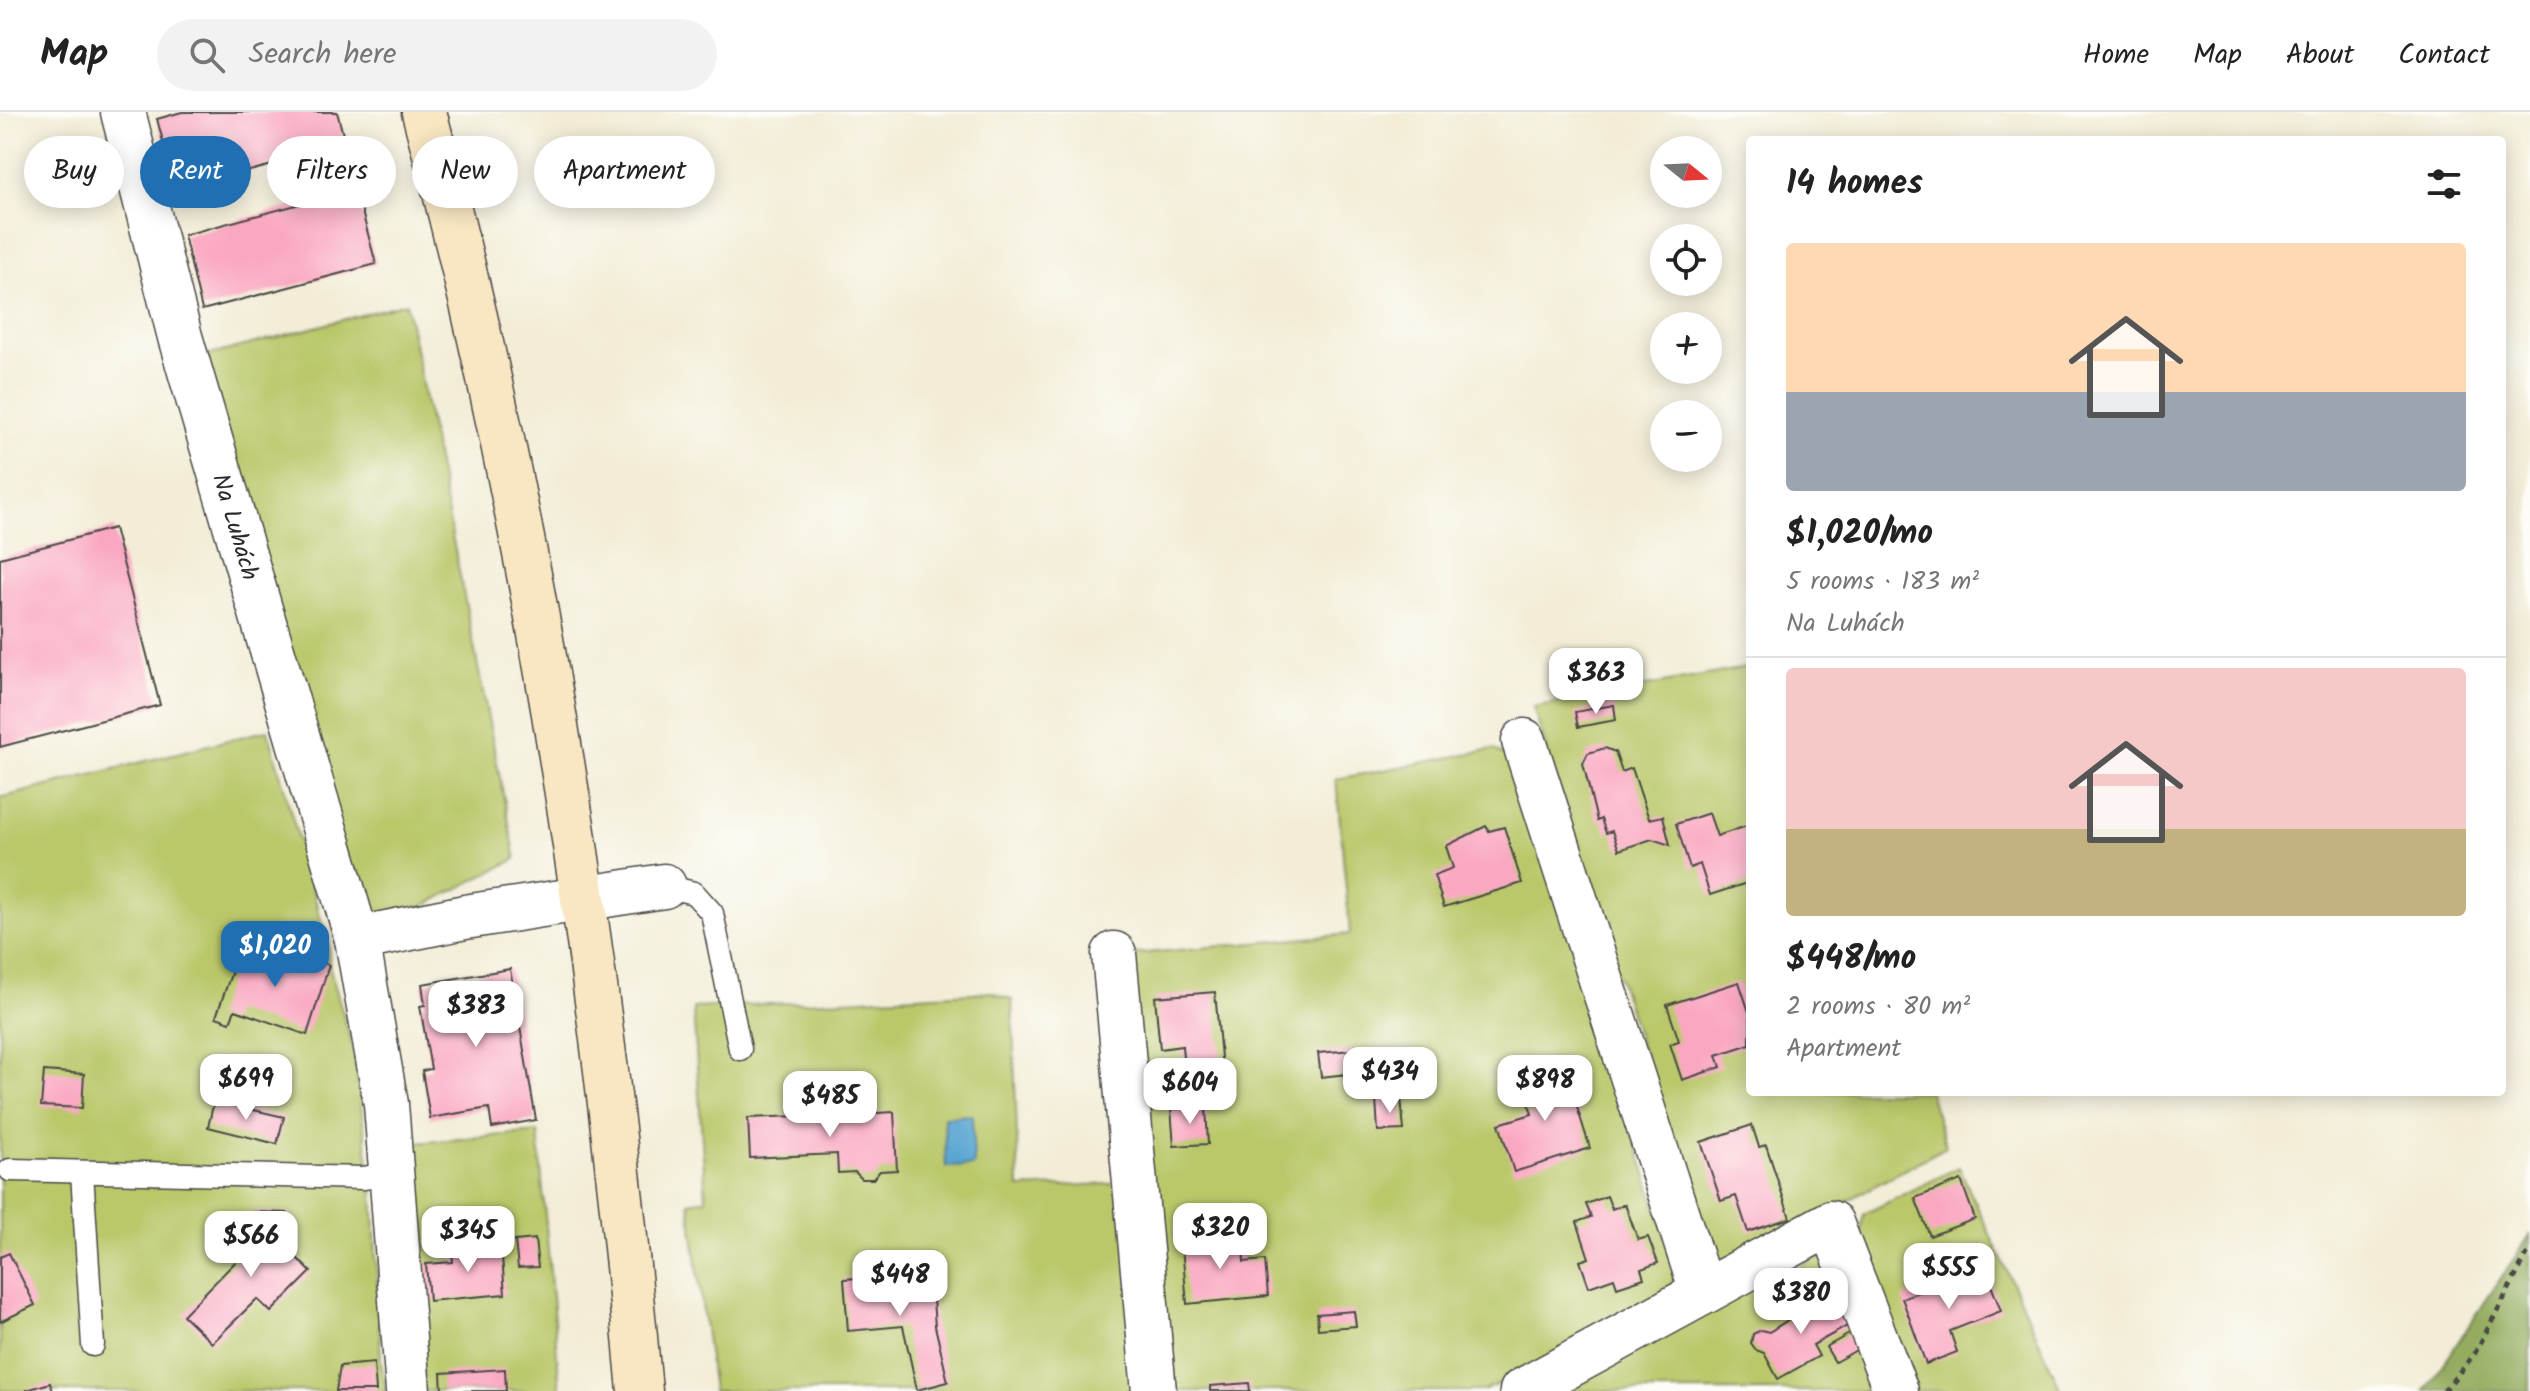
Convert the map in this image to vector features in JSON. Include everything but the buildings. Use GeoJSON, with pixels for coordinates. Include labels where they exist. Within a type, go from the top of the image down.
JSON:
{"type":"FeatureCollection","features":[{"type":"Feature","properties":{"kind":"main road"},"geometry":{"type":"LineString","coordinates":[[424,112],[512,490],[584,900],[640,1391]]}},
{"type":"Feature","properties":{"kind":"street","name":"Na Luhách"},"geometry":{"type":"LineString","coordinates":[[123,112],[180,337],[357,939],[377,1039],[392,1174],[408,1391]]}},
{"type":"Feature","properties":{"kind":"street"},"geometry":{"type":"LineString","coordinates":[[1524,741],[1702,1292]]}},
{"type":"Feature","properties":{"kind":"street"},"geometry":{"type":"LineString","coordinates":[[357,939],[465,917],[664,886]]}},
{"type":"Feature","properties":{"kind":"street"},"geometry":{"type":"LineString","coordinates":[[1114,954],[1154,1391]]}},
{"type":"Feature","properties":{"kind":"street"},"geometry":{"type":"LineString","coordinates":[[1522,1391],[1831,1223],[1896,1391]]}},
{"type":"Feature","properties":{"kind":"lane"},"geometry":{"type":"LineString","coordinates":[[664,886],[694,893],[712,913],[740,1049]]}},
{"type":"Feature","properties":{"kind":"lane"},"geometry":{"type":"LineString","coordinates":[[10,1170],[363,1178],[392,1174]]}},
{"type":"Feature","properties":{"kind":"lane"},"geometry":{"type":"LineString","coordinates":[[82,1173],[93,1345]]}},
{"type":"Feature","properties":{"kind":"path"},"geometry":{"type":"LineString","coordinates":[[2444,1391],[2475,1353],[2530,1249]]}},
{"type":"Feature","properties":{"kind":"green space"},"geometry":{"type":"Polygon","coordinates":[[[406,303],[516,859],[396,920],[354,905],[206,356],[406,303]]]}},
{"type":"Feature","properties":{"kind":"green space"},"geometry":{"type":"Polygon","coordinates":[[[1746,668],[1746,1096],[1930,1096],[1946,1147],[1713,1274],[1533,707],[1746,668]]]}},
{"type":"Feature","properties":{"kind":"green space"},"geometry":{"type":"Polygon","coordinates":[[[268,730],[329,949],[329,965],[353,1049],[373,1192],[381,1362],[386,1391],[0,1391],[0,798],[268,730]]]}},
{"type":"Feature","properties":{"kind":"green space"},"geometry":{"type":"Polygon","coordinates":[[[1493,749],[1515,763],[1677,1272],[1664,1300],[1580,1347],[1483,1391],[1167,1391],[1125,955],[1350,934],[1336,779],[1493,749]]]}},
{"type":"Feature","properties":{"kind":"green space"},"geometry":{"type":"Polygon","coordinates":[[[991,992],[1012,1000],[1019,1188],[1127,1183],[1144,1391],[713,1391],[689,1202],[706,1199],[693,1008],[991,992]]]}},
{"type":"Feature","properties":{"kind":"green space"},"geometry":{"type":"Polygon","coordinates":[[[538,1132],[560,1391],[424,1391],[405,1144],[538,1132]]]}},
{"type":"Feature","properties":{"kind":"green space"},"geometry":{"type":"Polygon","coordinates":[[[1959,1167],[2062,1391],[1907,1391],[1857,1249],[1864,1214],[1959,1167]]]}},
{"type":"Feature","properties":{"kind":"green space"},"geometry":{"type":"Polygon","coordinates":[[[2530,1235],[2530,1391],[2425,1391],[2530,1235]]]}},
{"type":"Feature","properties":{"kind":"green space"},"geometry":{"type":"Polygon","coordinates":[[[1828,1256],[1882,1391],[1548,1391],[1757,1282],[1760,1289],[1815,1258],[1828,1256]]]}},
{"type":"Feature","properties":{"kind":"water"},"geometry":{"type":"Polygon","coordinates":[[[972,1115],[974,1166],[946,1167],[944,1117],[972,1115]]]}}]}
